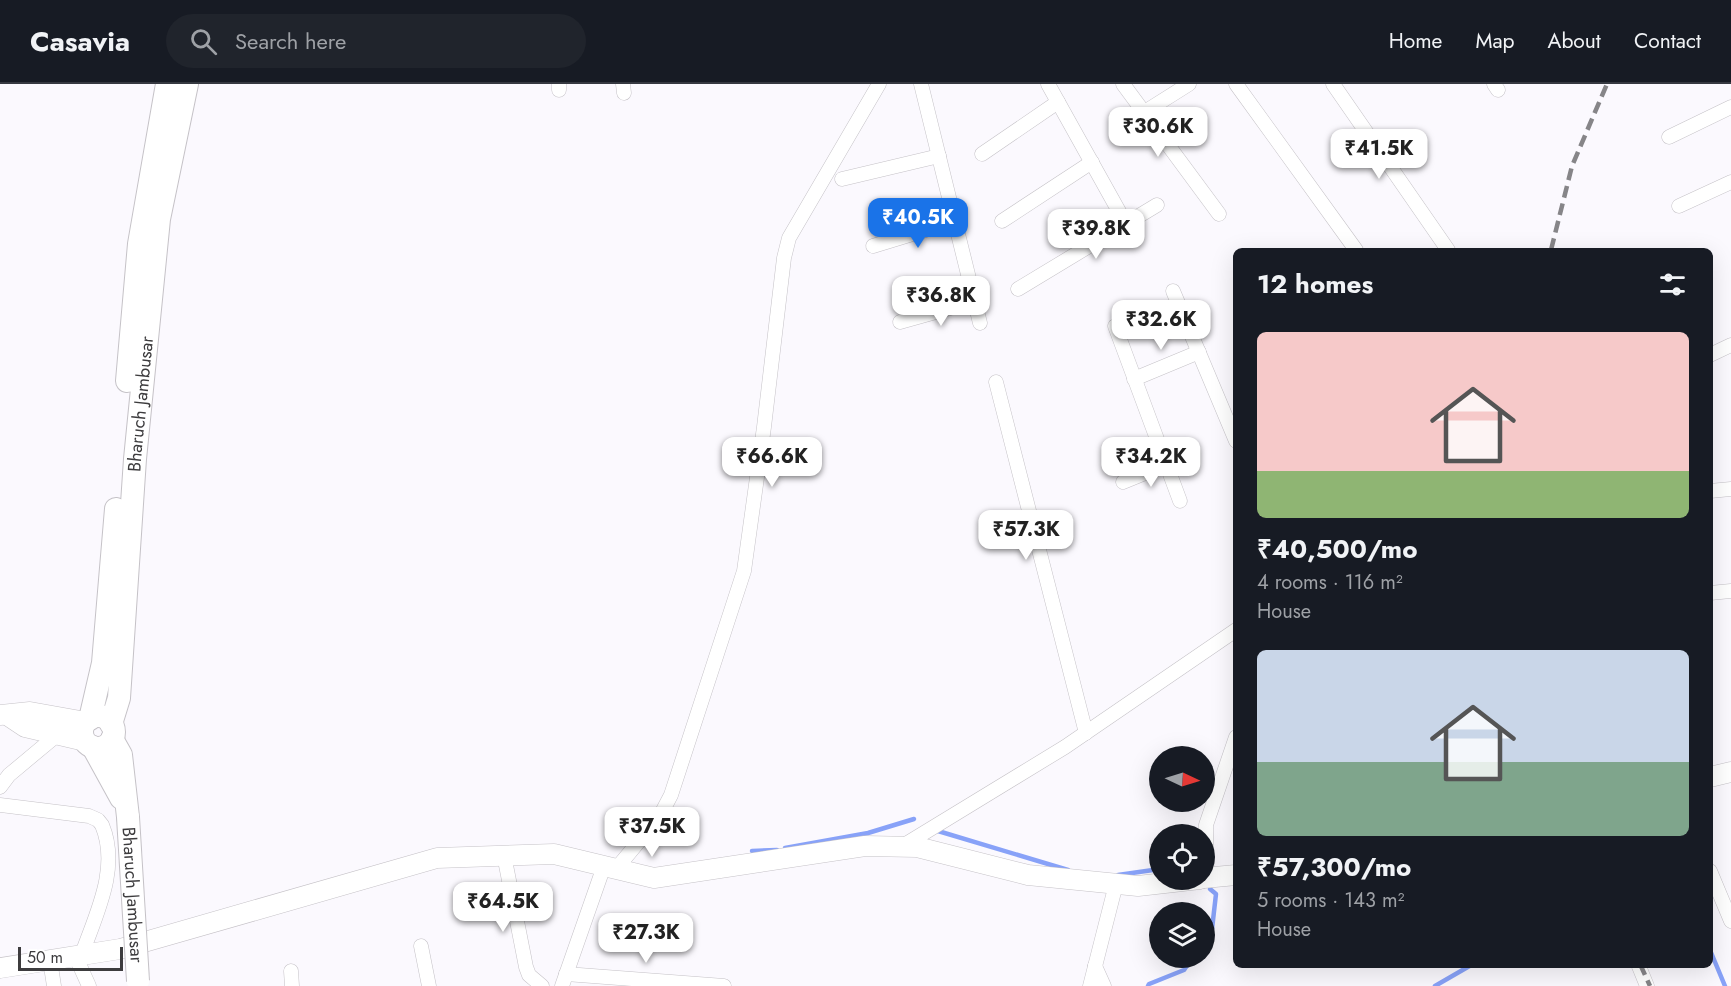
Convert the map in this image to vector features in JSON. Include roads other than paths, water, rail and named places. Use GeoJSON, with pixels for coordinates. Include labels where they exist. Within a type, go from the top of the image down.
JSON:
{"type":"FeatureCollection","features":[{"type":"Feature","properties":{"kind":"main road","name":"Bharuch Jambusar"},"geometry":{"type":"LineString","coordinates":[[139,984],[126,811],[96,732],[139,244],[167,84]]}},
{"type":"Feature","properties":{"kind":"main road","name":"Bharuch Jambusar"},"geometry":{"type":"LineString","coordinates":[[96,732],[119,698],[135,459],[159,219],[187,84]]}},
{"type":"Feature","properties":{"kind":"street"},"geometry":{"type":"LineString","coordinates":[[724,986],[564,980],[610,867],[660,816],[666,806],[744,571],[784,258],[789,238],[879,84]]}},
{"type":"Feature","properties":{"kind":"street"},"geometry":{"type":"LineString","coordinates":[[921,84],[980,323]]}},
{"type":"Feature","properties":{"kind":"street"},"geometry":{"type":"LineString","coordinates":[[1048,84],[1126,224]]}},
{"type":"Feature","properties":{"kind":"street"},"geometry":{"type":"LineString","coordinates":[[1123,84],[1219,214]]}},
{"type":"Feature","properties":{"kind":"street"},"geometry":{"type":"LineString","coordinates":[[1143,113],[1189,84]]}},
{"type":"Feature","properties":{"kind":"street"},"geometry":{"type":"LineString","coordinates":[[1236,84],[1355,248]]}},
{"type":"Feature","properties":{"kind":"street"},"geometry":{"type":"LineString","coordinates":[[1333,84],[1447,248]]}},
{"type":"Feature","properties":{"kind":"street"},"geometry":{"type":"LineString","coordinates":[[982,154],[1058,102]]}},
{"type":"Feature","properties":{"kind":"street"},"geometry":{"type":"LineString","coordinates":[[1669,137],[1731,107]]}},
{"type":"Feature","properties":{"kind":"street"},"geometry":{"type":"LineString","coordinates":[[842,179],[939,156]]}},
{"type":"Feature","properties":{"kind":"street"},"geometry":{"type":"LineString","coordinates":[[1002,221],[1092,162]]}},
{"type":"Feature","properties":{"kind":"street"},"geometry":{"type":"LineString","coordinates":[[1679,206],[1731,182]]}},
{"type":"Feature","properties":{"kind":"street"},"geometry":{"type":"LineString","coordinates":[[1018,289],[1157,205]]}},
{"type":"Feature","properties":{"kind":"street"},"geometry":{"type":"LineString","coordinates":[[873,246],[955,221]]}},
{"type":"Feature","properties":{"kind":"street"},"geometry":{"type":"LineString","coordinates":[[1173,291],[1233,432]]}},
{"type":"Feature","properties":{"kind":"street"},"geometry":{"type":"LineString","coordinates":[[900,322],[975,302]]}},
{"type":"Feature","properties":{"kind":"street"},"geometry":{"type":"LineString","coordinates":[[1114,326],[1180,501]]}},
{"type":"Feature","properties":{"kind":"street"},"geometry":{"type":"LineString","coordinates":[[1713,354],[1731,345]]}},
{"type":"Feature","properties":{"kind":"street"},"geometry":{"type":"LineString","coordinates":[[1134,379],[1199,352]]}},
{"type":"Feature","properties":{"kind":"street"},"geometry":{"type":"LineString","coordinates":[[996,382],[1086,733]]}},
{"type":"Feature","properties":{"kind":"street"},"geometry":{"type":"LineString","coordinates":[[1123,482],[1167,464]]}},
{"type":"Feature","properties":{"kind":"street"},"geometry":{"type":"LineString","coordinates":[[1713,491],[1731,489]]}},
{"type":"Feature","properties":{"kind":"street"},"geometry":{"type":"LineString","coordinates":[[1713,593],[1731,591]]}},
{"type":"Feature","properties":{"kind":"street"},"geometry":{"type":"LineString","coordinates":[[901,847],[1086,733],[1233,632]]}},
{"type":"Feature","properties":{"kind":"street"},"geometry":{"type":"LineString","coordinates":[[3,715],[30,712],[96,732]]}},
{"type":"Feature","properties":{"kind":"street"},"geometry":{"type":"LineString","coordinates":[[3,715],[25,728],[57,735],[96,732]]}},
{"type":"Feature","properties":{"kind":"street"},"geometry":{"type":"LineString","coordinates":[[0,787],[6,778],[57,735]]}},
{"type":"Feature","properties":{"kind":"street"},"geometry":{"type":"LineString","coordinates":[[1206,824],[1233,746]]}},
{"type":"Feature","properties":{"kind":"street"},"geometry":{"type":"LineString","coordinates":[[1713,776],[1731,772]]}},
{"type":"Feature","properties":{"kind":"street"},"geometry":{"type":"LineString","coordinates":[[0,805],[88,816],[98,820],[102,825],[108,861],[107,879],[79,955],[89,986]]}},
{"type":"Feature","properties":{"kind":"street"},"geometry":{"type":"LineString","coordinates":[[0,968],[120,949],[437,858],[554,854],[654,878],[865,846],[917,847],[1028,875],[1137,886],[1149,885]]}},
{"type":"Feature","properties":{"kind":"street"},"geometry":{"type":"LineString","coordinates":[[504,855],[526,967],[529,975],[542,986]]}},
{"type":"Feature","properties":{"kind":"street"},"geometry":{"type":"LineString","coordinates":[[1215,878],[1233,875]]}},
{"type":"Feature","properties":{"kind":"street"},"geometry":{"type":"LineString","coordinates":[[1713,878],[1730,915]]}},
{"type":"Feature","properties":{"kind":"street"},"geometry":{"type":"LineString","coordinates":[[1090,986],[1116,884]]}},
{"type":"Feature","properties":{"kind":"street"},"geometry":{"type":"LineString","coordinates":[[421,946],[429,986]]}},
{"type":"Feature","properties":{"kind":"street"},"geometry":{"type":"LineString","coordinates":[[50,960],[54,986]]}},
{"type":"Feature","properties":{"kind":"street"},"geometry":{"type":"LineString","coordinates":[[1095,966],[1104,986]]}},
{"type":"Feature","properties":{"kind":"street"},"geometry":{"type":"LineString","coordinates":[[1640,968],[1647,986]]}},
{"type":"Feature","properties":{"kind":"street"},"geometry":{"type":"LineString","coordinates":[[291,971],[291,986]]}},
{"type":"Feature","properties":{"kind":"waterway"},"geometry":{"type":"LineString","coordinates":[[785,848],[868,833],[914,819]]}},
{"type":"Feature","properties":{"kind":"waterway"},"geometry":{"type":"LineString","coordinates":[[938,831],[1068,870]]}},
{"type":"Feature","properties":{"kind":"waterway"},"geometry":{"type":"LineString","coordinates":[[752,851],[777,850]]}},
{"type":"Feature","properties":{"kind":"waterway"},"geometry":{"type":"LineString","coordinates":[[1118,875],[1149,871]]}},
{"type":"Feature","properties":{"kind":"waterway"},"geometry":{"type":"LineString","coordinates":[[1211,890],[1216,894],[1215,903]]}},
{"type":"Feature","properties":{"kind":"waterway"},"geometry":{"type":"LineString","coordinates":[[1713,957],[1725,986]]}},
{"type":"Feature","properties":{"kind":"waterway"},"geometry":{"type":"LineString","coordinates":[[1148,986],[1185,968]]}},
{"type":"Feature","properties":{"kind":"waterway"},"geometry":{"type":"LineString","coordinates":[[1435,986],[1466,968]]}},
{"type":"Feature","properties":{"kind":"railway"},"geometry":{"type":"LineString","coordinates":[[1552,248],[1572,166],[1607,84]]}},
{"type":"Feature","properties":{"kind":"railway"},"geometry":{"type":"LineString","coordinates":[[1642,968],[1650,986]]}}]}
